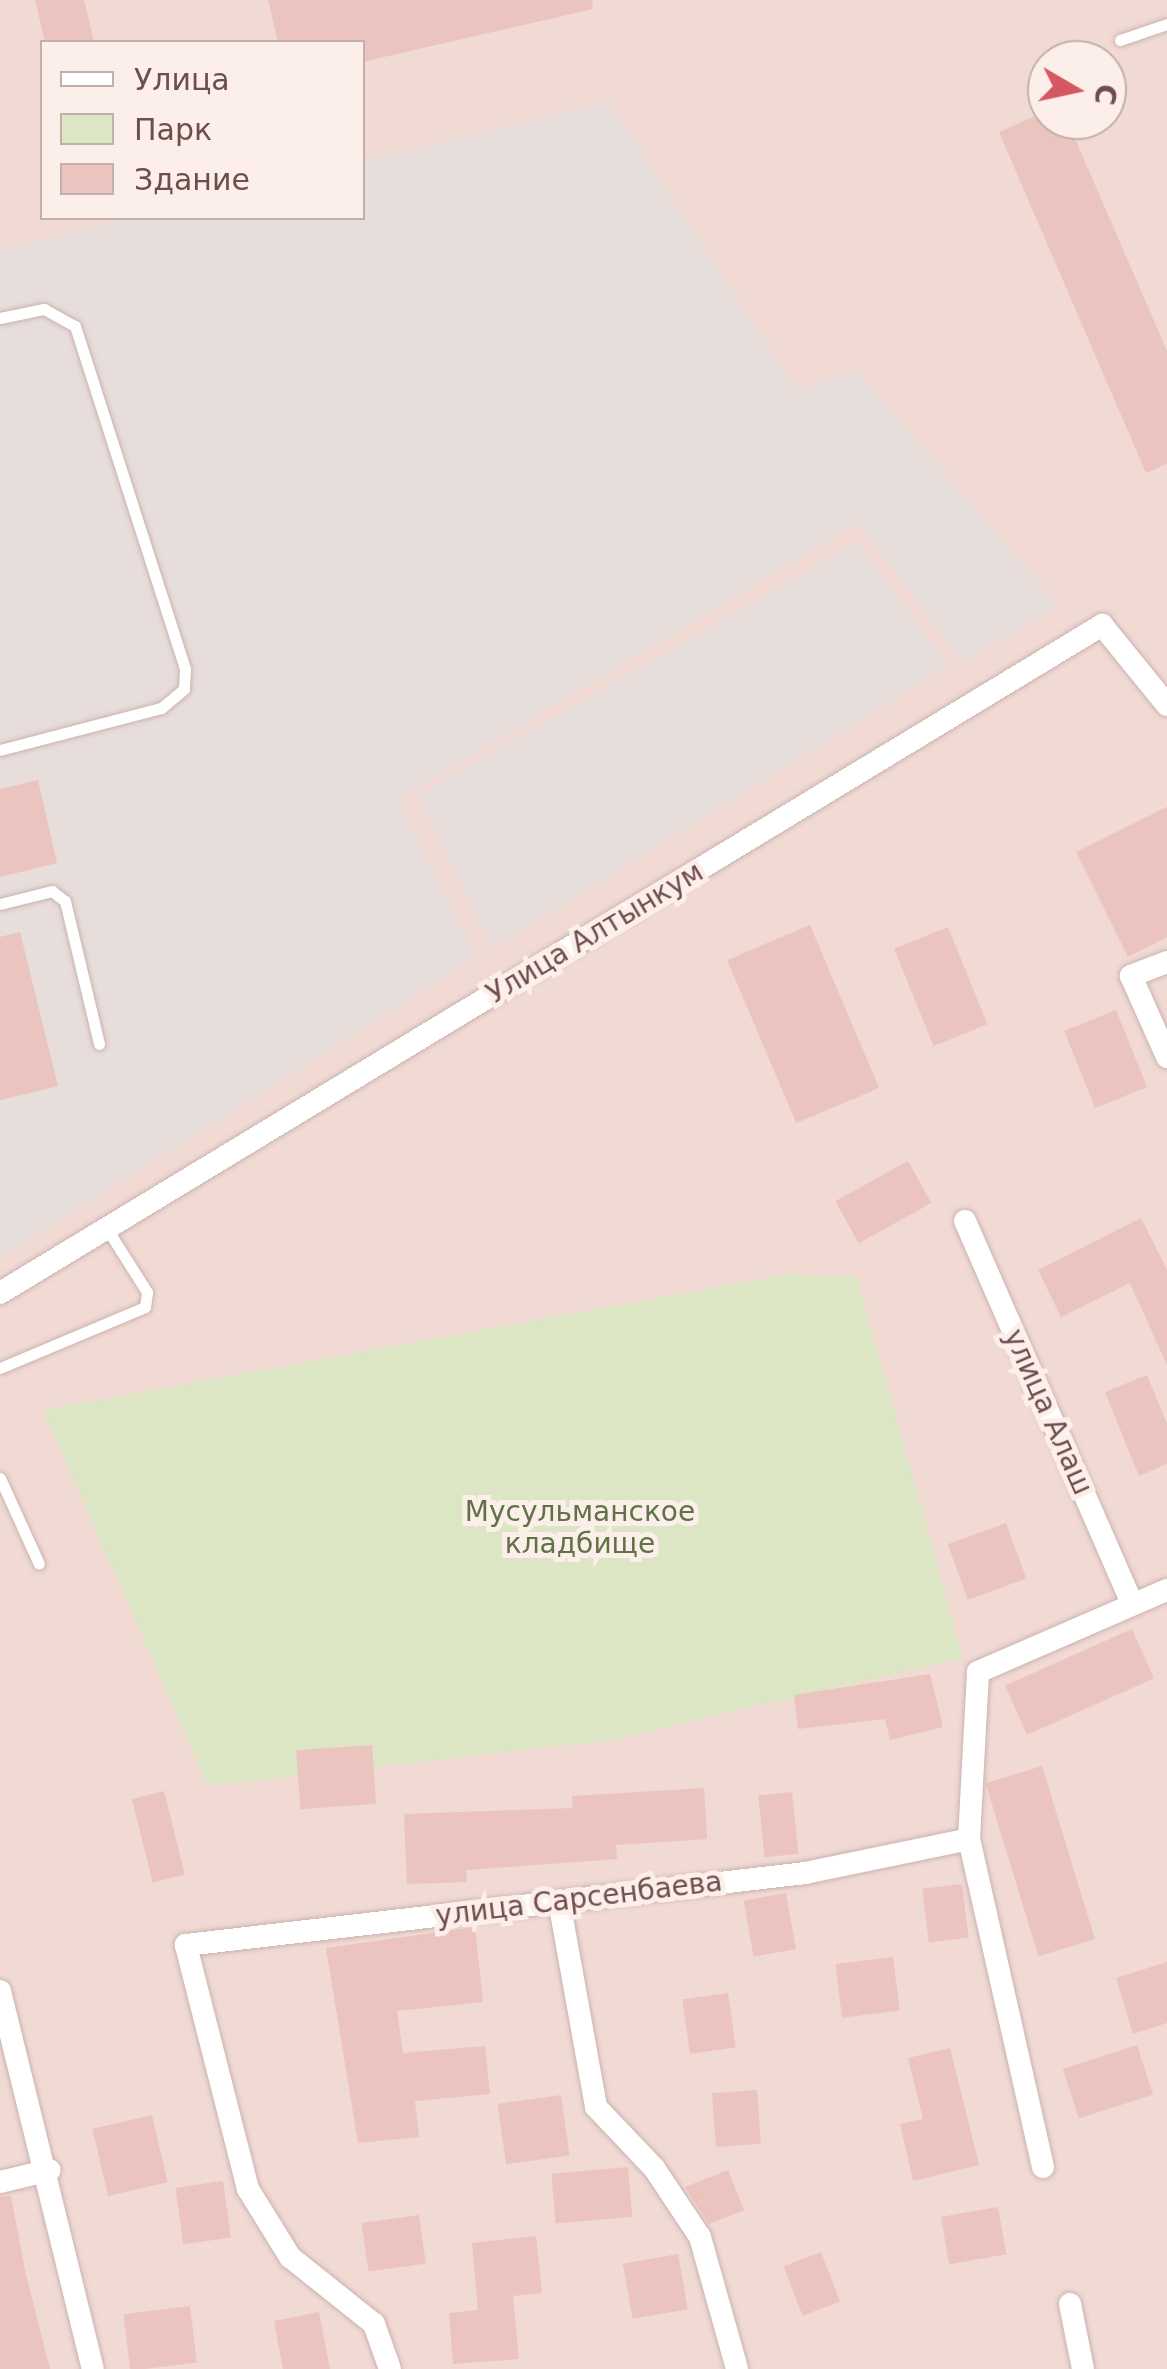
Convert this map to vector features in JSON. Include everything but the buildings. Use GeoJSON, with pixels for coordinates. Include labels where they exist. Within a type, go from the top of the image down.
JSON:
{"type":"FeatureCollection","features":[{"type":"Feature","properties":{"kind":"street","name":"Улица Алтынкум"},"geometry":{"type":"LineString","coordinates":[[0,1293],[1102,626],[1167,705]]}},
{"type":"Feature","properties":{"kind":"street"},"geometry":{"type":"LineString","coordinates":[[1167,962],[1130,976],[1167,1057]]}},
{"type":"Feature","properties":{"kind":"street","name":"улица Алаш"},"geometry":{"type":"LineString","coordinates":[[964,1221],[1132,1604]]}},
{"type":"Feature","properties":{"kind":"street"},"geometry":{"type":"LineString","coordinates":[[1042,2167],[969,1839],[978,1672],[1167,1590]]}},
{"type":"Feature","properties":{"kind":"street","name":"улица Сарсенбаева"},"geometry":{"type":"LineString","coordinates":[[390,2369],[374,2324],[290,2257],[248,2190],[186,1945],[805,1872],[969,1839]]}},
{"type":"Feature","properties":{"kind":"street"},"geometry":{"type":"LineString","coordinates":[[559,1901],[596,2107],[700,2237],[737,2369]]}},
{"type":"Feature","properties":{"kind":"street"},"geometry":{"type":"LineString","coordinates":[[0,1991],[50,2170],[93,2369]]}},
{"type":"Feature","properties":{"kind":"street"},"geometry":{"type":"LineString","coordinates":[[0,2182],[50,2170]]}},
{"type":"Feature","properties":{"kind":"street"},"geometry":{"type":"LineString","coordinates":[[1070,2304],[1083,2369]]}},
{"type":"Feature","properties":{"kind":"lane"},"geometry":{"type":"LineString","coordinates":[[1120,40],[1167,24]]}},
{"type":"Feature","properties":{"kind":"lane"},"geometry":{"type":"LineString","coordinates":[[0,318],[44,309],[74,326],[186,669],[184,689],[160,708],[0,750]]}},
{"type":"Feature","properties":{"kind":"lane"},"geometry":{"type":"LineString","coordinates":[[0,904],[52,891],[66,901],[99,1044]]}},
{"type":"Feature","properties":{"kind":"lane"},"geometry":{"type":"LineString","coordinates":[[0,1368],[145,1307],[147,1292],[107,1229]]}},
{"type":"Feature","properties":{"kind":"lane"},"geometry":{"type":"LineString","coordinates":[[0,1478],[38,1564]]}},
{"type":"Feature","properties":{"kind":"shaded area"},"geometry":{"type":"Polygon","coordinates":[[[0,0],[1167,0],[1167,2369],[0,2369],[0,0]]]}},
{"type":"Feature","properties":{"kind":"shaded area"},"geometry":{"type":"Polygon","coordinates":[[[608,101],[797,390],[855,369],[1059,606],[964,662],[857,523],[398,800],[477,957],[0,1258],[0,250],[125,220],[365,220],[365,161],[608,101]]]}},
{"type":"Feature","properties":{"kind":"shaded area"},"geometry":{"type":"Polygon","coordinates":[[[858,542],[948,666],[492,949],[418,795],[858,542]]]}},
{"type":"Feature","properties":{"kind":"green space","name":"Мусульманское кладбище"},"geometry":{"type":"Polygon","coordinates":[[[789,1274],[857,1277],[963,1658],[611,1740],[208,1786],[43,1410],[789,1274]]]}}]}
